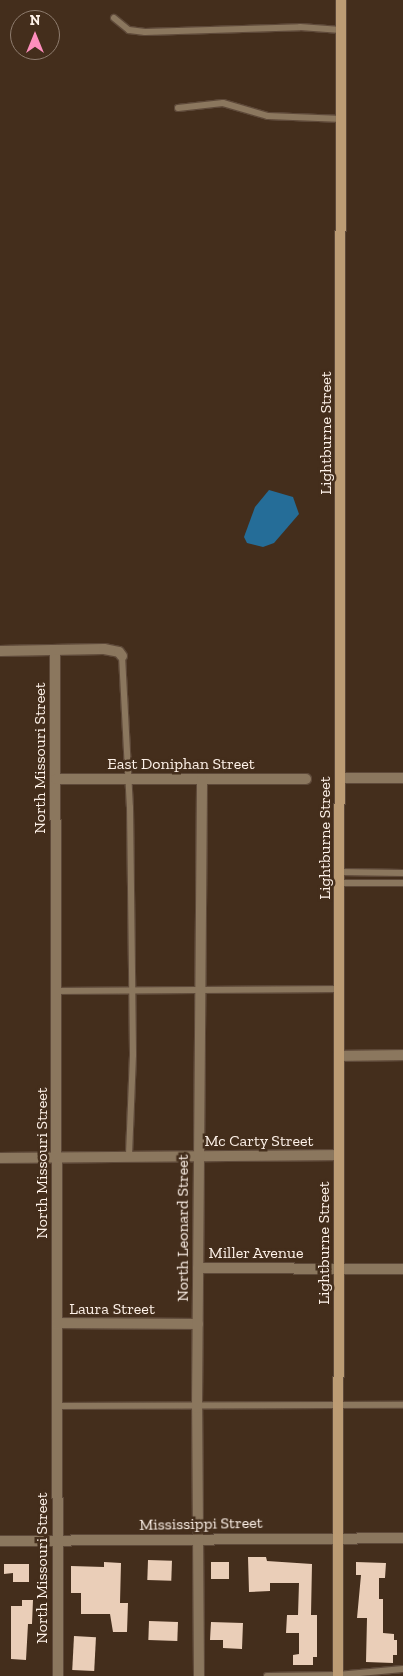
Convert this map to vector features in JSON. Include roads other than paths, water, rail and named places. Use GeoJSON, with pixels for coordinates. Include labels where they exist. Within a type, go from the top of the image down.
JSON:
{"type":"FeatureCollection","features":[{"type":"Feature","properties":{"kind":"main road","name":"Lightburne Street"},"geometry":{"type":"LineString","coordinates":[[338,1675],[343,119],[341,0]]}},
{"type":"Feature","properties":{"kind":"street"},"geometry":{"type":"LineString","coordinates":[[0,651],[104,649],[119,652],[122,656]]}},
{"type":"Feature","properties":{"kind":"street","name":"North Missouri Street"},"geometry":{"type":"LineString","coordinates":[[55,650],[56,1541],[58,1676]]}},
{"type":"Feature","properties":{"kind":"street"},"geometry":{"type":"LineString","coordinates":[[340,778],[403,778]]}},
{"type":"Feature","properties":{"kind":"street","name":"East Doniphan Street"},"geometry":{"type":"LineString","coordinates":[[56,779],[306,779]]}},
{"type":"Feature","properties":{"kind":"street","name":"North Leonard Street"},"geometry":{"type":"LineString","coordinates":[[199,1676],[197,1408],[202,779]]}},
{"type":"Feature","properties":{"kind":"street"},"geometry":{"type":"LineString","coordinates":[[339,1056],[403,1055]]}},
{"type":"Feature","properties":{"kind":"street","name":"Mc Carty Street"},"geometry":{"type":"LineString","coordinates":[[0,1158],[339,1155]]}},
{"type":"Feature","properties":{"kind":"street","name":"Miller Avenue"},"geometry":{"type":"LineString","coordinates":[[198,1268],[403,1268]]}},
{"type":"Feature","properties":{"kind":"street","name":"Laura Street"},"geometry":{"type":"LineString","coordinates":[[57,1324],[198,1324]]}},
{"type":"Feature","properties":{"kind":"street","name":"Mississippi Street"},"geometry":{"type":"LineString","coordinates":[[0,1541],[403,1538]]}},
{"type":"Feature","properties":{"kind":"lane"},"geometry":{"type":"LineString","coordinates":[[114,18],[129,30],[145,32],[300,28],[341,30]]}},
{"type":"Feature","properties":{"kind":"lane"},"geometry":{"type":"LineString","coordinates":[[178,108],[223,103],[268,116],[343,119]]}},
{"type":"Feature","properties":{"kind":"lane"},"geometry":{"type":"LineString","coordinates":[[122,656],[128,779],[130,991],[133,1055],[128,1156]]}},
{"type":"Feature","properties":{"kind":"lane"},"geometry":{"type":"LineString","coordinates":[[340,877],[403,873]]}},
{"type":"Feature","properties":{"kind":"lane"},"geometry":{"type":"LineString","coordinates":[[340,877],[403,883]]}},
{"type":"Feature","properties":{"kind":"lane"},"geometry":{"type":"LineString","coordinates":[[56,991],[339,989]]}},
{"type":"Feature","properties":{"kind":"lane"},"geometry":{"type":"LineString","coordinates":[[57,1406],[197,1408],[403,1405]]}},
{"type":"Feature","properties":{"kind":"lane"},"geometry":{"type":"LineString","coordinates":[[267,1676],[387,1673],[403,1668]]}},
{"type":"Feature","properties":{"kind":"water"},"geometry":{"type":"Polygon","coordinates":[[[269,490],[293,497],[299,514],[274,543],[263,547],[247,543],[244,537],[255,507],[269,490]]]}}]}
